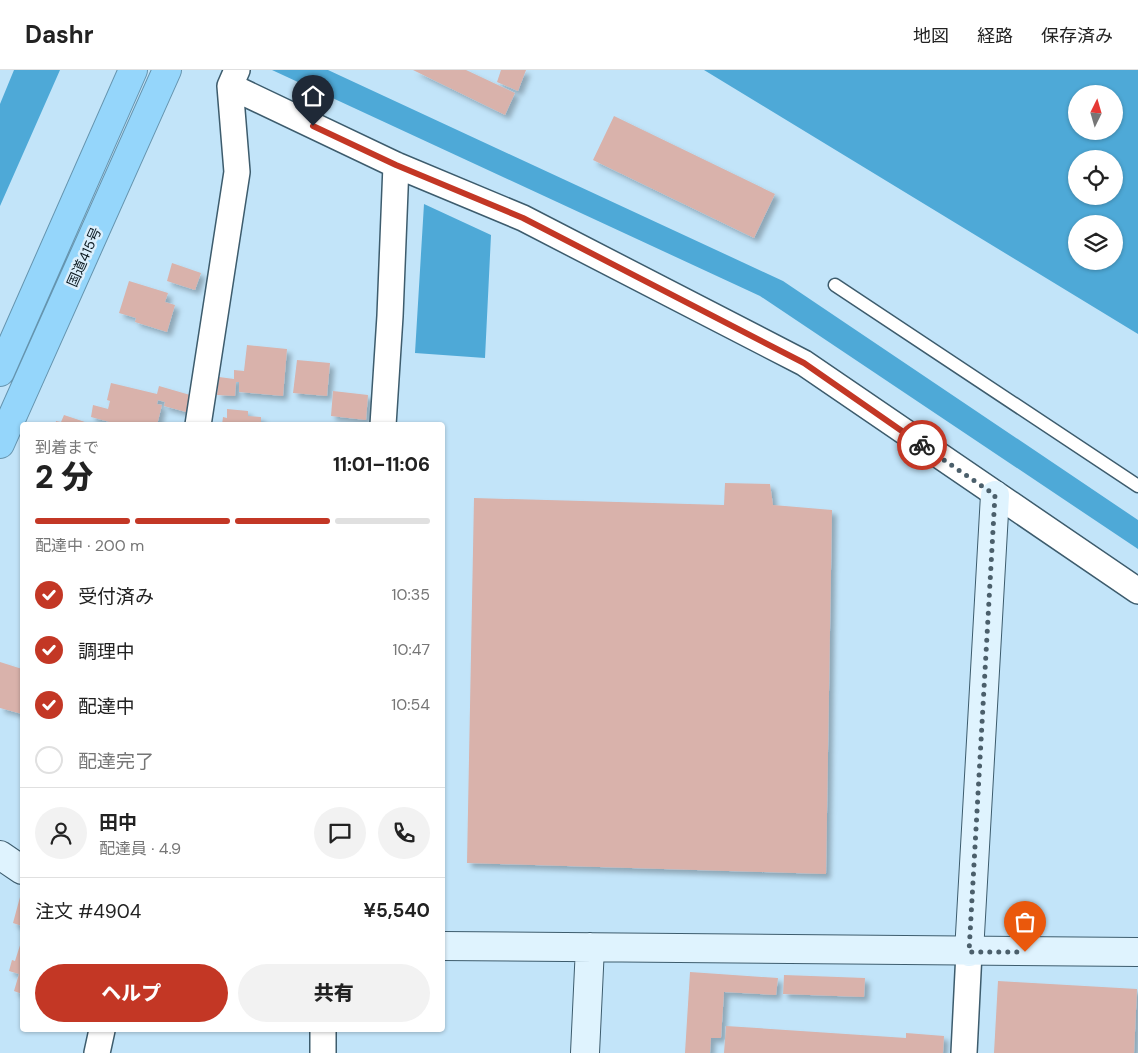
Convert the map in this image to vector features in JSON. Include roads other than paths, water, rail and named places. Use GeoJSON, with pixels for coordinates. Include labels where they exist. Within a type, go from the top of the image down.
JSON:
{"type":"FeatureCollection","features":[{"type":"Feature","properties":{"kind":"highway"},"geometry":{"type":"LineString","coordinates":[[0,372],[133,70]]}},
{"type":"Feature","properties":{"kind":"highway","name":"国道415号"},"geometry":{"type":"LineString","coordinates":[[0,444],[167,70]]}},
{"type":"Feature","properties":{"kind":"street"},"geometry":{"type":"LineString","coordinates":[[233,78],[396,165],[523,218],[804,363],[1138,591]]}},
{"type":"Feature","properties":{"kind":"street"},"geometry":{"type":"LineString","coordinates":[[198,422],[237,172],[233,78]]}},
{"type":"Feature","properties":{"kind":"street"},"geometry":{"type":"LineString","coordinates":[[383,422],[390,316],[396,165]]}},
{"type":"Feature","properties":{"kind":"street"},"geometry":{"type":"LineString","coordinates":[[964,1053],[995,495]]}},
{"type":"Feature","properties":{"kind":"street"},"geometry":{"type":"LineString","coordinates":[[0,855],[20,869]]}},
{"type":"Feature","properties":{"kind":"street"},"geometry":{"type":"LineString","coordinates":[[445,946],[1138,952]]}},
{"type":"Feature","properties":{"kind":"street"},"geometry":{"type":"LineString","coordinates":[[586,1053],[590,947]]}},
{"type":"Feature","properties":{"kind":"street"},"geometry":{"type":"LineString","coordinates":[[97,1053],[102,1032]]}},
{"type":"Feature","properties":{"kind":"street"},"geometry":{"type":"LineString","coordinates":[[322,1053],[323,1032]]}},
{"type":"Feature","properties":{"kind":"lane"},"geometry":{"type":"LineString","coordinates":[[835,285],[1138,486]]}},
{"type":"Feature","properties":{"kind":"water"},"geometry":{"type":"Polygon","coordinates":[[[14,70],[60,70],[0,206],[0,104],[14,70]]]}},
{"type":"Feature","properties":{"kind":"water"},"geometry":{"type":"Polygon","coordinates":[[[272,70],[328,70],[783,281],[1138,520],[1138,549],[760,296],[272,70]]]}},
{"type":"Feature","properties":{"kind":"water"},"geometry":{"type":"Polygon","coordinates":[[[704,70],[1138,70],[1138,334],[704,70]]]}},
{"type":"Feature","properties":{"kind":"water"},"geometry":{"type":"Polygon","coordinates":[[[424,204],[491,235],[485,358],[415,353],[424,204]]]}}]}
